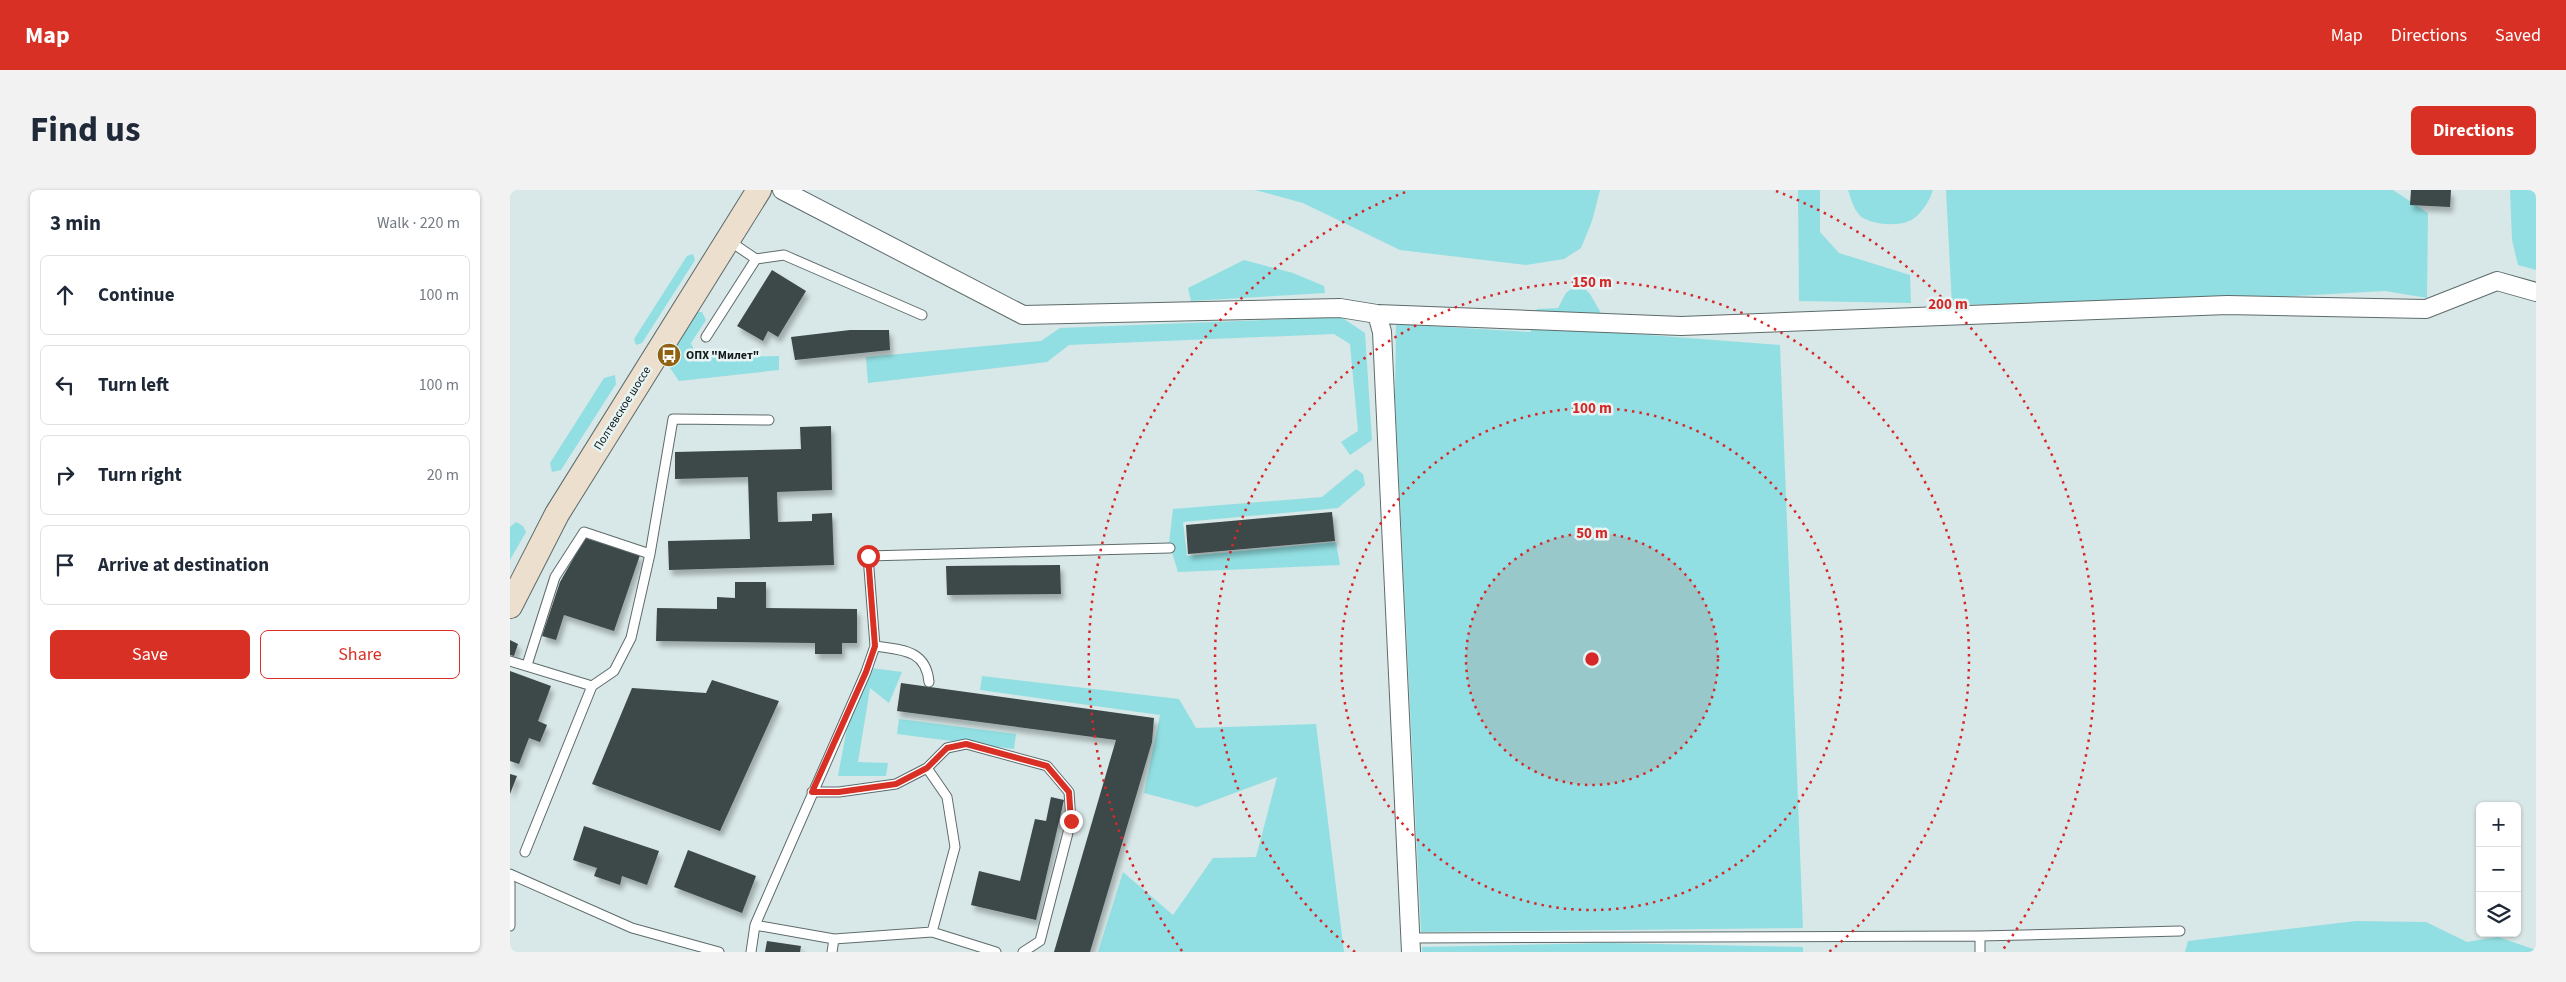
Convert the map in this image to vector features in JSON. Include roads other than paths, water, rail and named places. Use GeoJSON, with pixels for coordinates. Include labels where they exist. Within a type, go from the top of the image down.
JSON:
{"type":"FeatureCollection","features":[{"type":"Feature","properties":{"kind":"street","name":"Полтевское шоссе"},"geometry":{"type":"LineString","coordinates":[[510,606],[557,514],[759,190]]}},
{"type":"Feature","properties":{"kind":"street"},"geometry":{"type":"LineString","coordinates":[[782,190],[1023,315],[1340,308],[1377,314],[1681,326],[2226,305],[2426,309],[2497,281],[2536,292]]}},
{"type":"Feature","properties":{"kind":"street"},"geometry":{"type":"LineString","coordinates":[[1377,314],[1382,332],[1411,945]]}},
{"type":"Feature","properties":{"kind":"lane"},"geometry":{"type":"LineString","coordinates":[[728,240],[756,259],[784,255],[922,315]]}},
{"type":"Feature","properties":{"kind":"lane"},"geometry":{"type":"LineString","coordinates":[[706,336],[756,259]]}},
{"type":"Feature","properties":{"kind":"lane"},"geometry":{"type":"LineString","coordinates":[[525,852],[592,686],[614,671],[631,638],[650,554],[673,419],[769,420]]}},
{"type":"Feature","properties":{"kind":"lane"},"geometry":{"type":"LineString","coordinates":[[527,665],[555,577],[584,532],[650,554]]}},
{"type":"Feature","properties":{"kind":"lane"},"geometry":{"type":"LineString","coordinates":[[751,952],[755,925],[866,672],[875,646],[868,556],[1170,548]]}},
{"type":"Feature","properties":{"kind":"lane"},"geometry":{"type":"LineString","coordinates":[[875,646],[908,652],[919,658],[928,670],[929,682]]}},
{"type":"Feature","properties":{"kind":"lane"},"geometry":{"type":"LineString","coordinates":[[510,661],[592,686]]}},
{"type":"Feature","properties":{"kind":"lane"},"geometry":{"type":"LineString","coordinates":[[812,792],[839,792],[896,784],[927,768],[947,748],[966,744],[1047,766],[1069,792],[1071,821],[1040,941],[1023,952]]}},
{"type":"Feature","properties":{"kind":"lane"},"geometry":{"type":"LineString","coordinates":[[927,768],[947,797],[955,847],[932,932]]}},
{"type":"Feature","properties":{"kind":"lane"},"geometry":{"type":"LineString","coordinates":[[510,874],[632,928],[719,952]]}},
{"type":"Feature","properties":{"kind":"lane"},"geometry":{"type":"LineString","coordinates":[[510,883],[510,926]]}},
{"type":"Feature","properties":{"kind":"lane"},"geometry":{"type":"LineString","coordinates":[[755,925],[834,939],[932,932],[996,952]]}},
{"type":"Feature","properties":{"kind":"lane"},"geometry":{"type":"LineString","coordinates":[[1411,945],[2180,931]]}},
{"type":"Feature","properties":{"kind":"lane"},"geometry":{"type":"LineString","coordinates":[[1980,936],[1980,952]]}},
{"type":"Feature","properties":{"kind":"lane"},"geometry":{"type":"LineString","coordinates":[[832,952],[834,939]]}},
{"type":"Feature","properties":{"kind":"place","name":"ОПХ \"Милет\""},"geometry":{"type":"Point","coordinates":[669,355]}}]}
